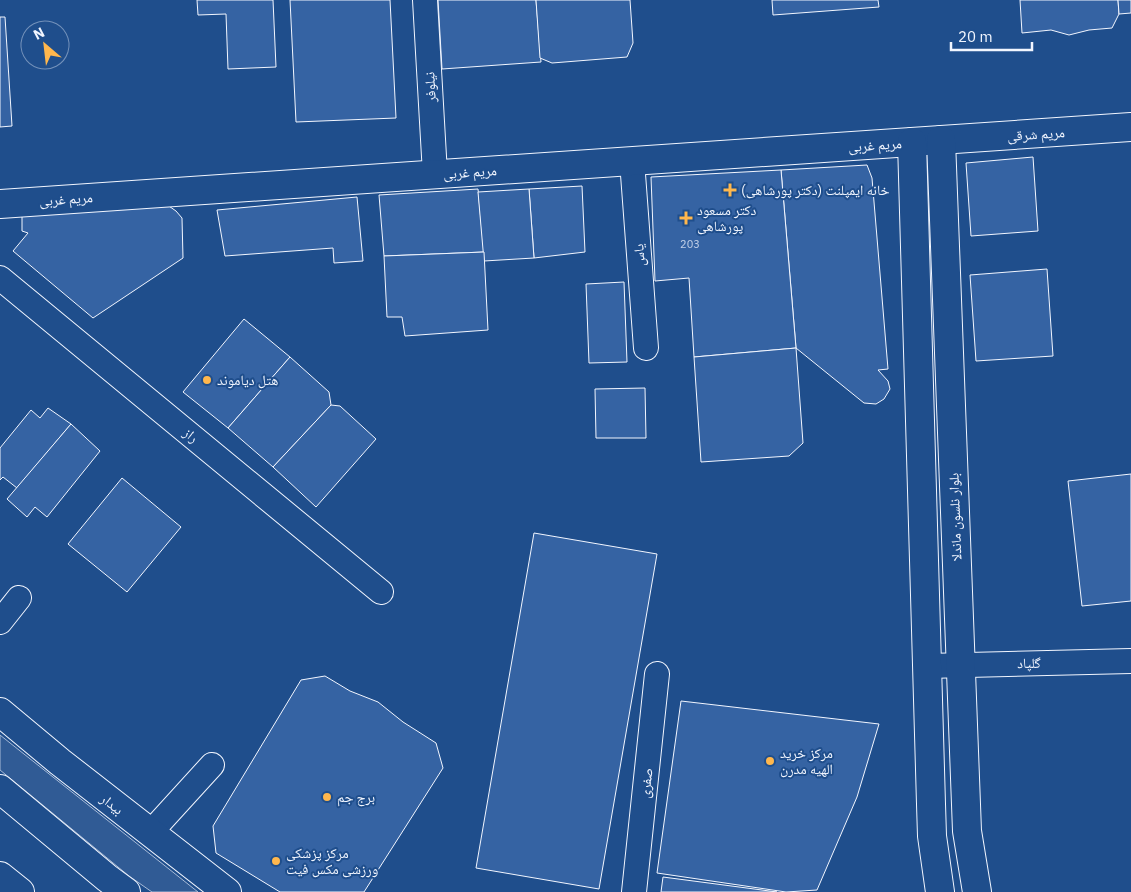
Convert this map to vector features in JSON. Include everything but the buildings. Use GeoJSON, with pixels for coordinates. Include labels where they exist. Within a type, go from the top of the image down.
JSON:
{"type":"FeatureCollection","features":[{"type":"Feature","properties":{"kind":"main road","name":"مریم شرقی"},"geometry":{"type":"LineString","coordinates":[[941,140],[1131,127]]}},
{"type":"Feature","properties":{"kind":"main road","name":"مریم غربی"},"geometry":{"type":"LineString","coordinates":[[0,204],[941,140]]}},
{"type":"Feature","properties":{"kind":"main road","name":"بلوار نلسون ماندلا"},"geometry":{"type":"LineString","coordinates":[[941,140],[967,831],[977,892]]}},
{"type":"Feature","properties":{"kind":"main road"},"geometry":{"type":"LineString","coordinates":[[912,142],[932,836],[940,892]]}},
{"type":"Feature","properties":{"kind":"main road","name":"بیدار"},"geometry":{"type":"LineString","coordinates":[[0,712],[60,762],[227,892]]}},
{"type":"Feature","properties":{"kind":"main road","name":"بیدار"},"geometry":{"type":"LineString","coordinates":[[0,731],[48,771],[206,892]]}},
{"type":"Feature","properties":{"kind":"main road"},"geometry":{"type":"LineString","coordinates":[[0,789],[126,892]]}},
{"type":"Feature","properties":{"kind":"main road"},"geometry":{"type":"LineString","coordinates":[[0,876],[20,892]]}},
{"type":"Feature","properties":{"kind":"street","name":"نیلوفر"},"geometry":{"type":"LineString","coordinates":[[425,0],[434,174]]}},
{"type":"Feature","properties":{"kind":"street","name":"یاس"},"geometry":{"type":"LineString","coordinates":[[632,161],[646,348]]}},
{"type":"Feature","properties":{"kind":"street","name":"راز"},"geometry":{"type":"LineString","coordinates":[[0,278],[382,592]]}},
{"type":"Feature","properties":{"kind":"street"},"geometry":{"type":"LineString","coordinates":[[0,622],[19,598]]}},
{"type":"Feature","properties":{"kind":"street","name":"گلپاد"},"geometry":{"type":"LineString","coordinates":[[927,666],[1131,661]]}},
{"type":"Feature","properties":{"kind":"street","name":"صفری"},"geometry":{"type":"LineString","coordinates":[[634,892],[657,674]]}},
{"type":"Feature","properties":{"kind":"street"},"geometry":{"type":"LineString","coordinates":[[150,833],[212,765]]}},
{"type":"Feature","properties":{"kind":"shaded area"},"geometry":{"type":"Polygon","coordinates":[[[0,735],[198,892],[152,892],[129,876],[0,770],[0,735]]]}},
{"type":"Feature","properties":{"kind":"place","name":"خانه ایمپلنت (دکتر پورشاهی)"},"geometry":{"type":"Point","coordinates":[730,190]}},
{"type":"Feature","properties":{"kind":"place","name":"دکتر مسعود پورشاهی"},"geometry":{"type":"Point","coordinates":[686,218]}},
{"type":"Feature","properties":{"kind":"place","name":"هتل دیاموند"},"geometry":{"type":"Point","coordinates":[207,380]}},
{"type":"Feature","properties":{"kind":"place","name":"مرکز خرید الهیه مدرن"},"geometry":{"type":"Point","coordinates":[770,761]}},
{"type":"Feature","properties":{"kind":"place","name":"برج جم"},"geometry":{"type":"Point","coordinates":[327,797]}},
{"type":"Feature","properties":{"kind":"place","name":"مرکز پزشکی ورزشی مکس فیت"},"geometry":{"type":"Point","coordinates":[276,861]}}]}
